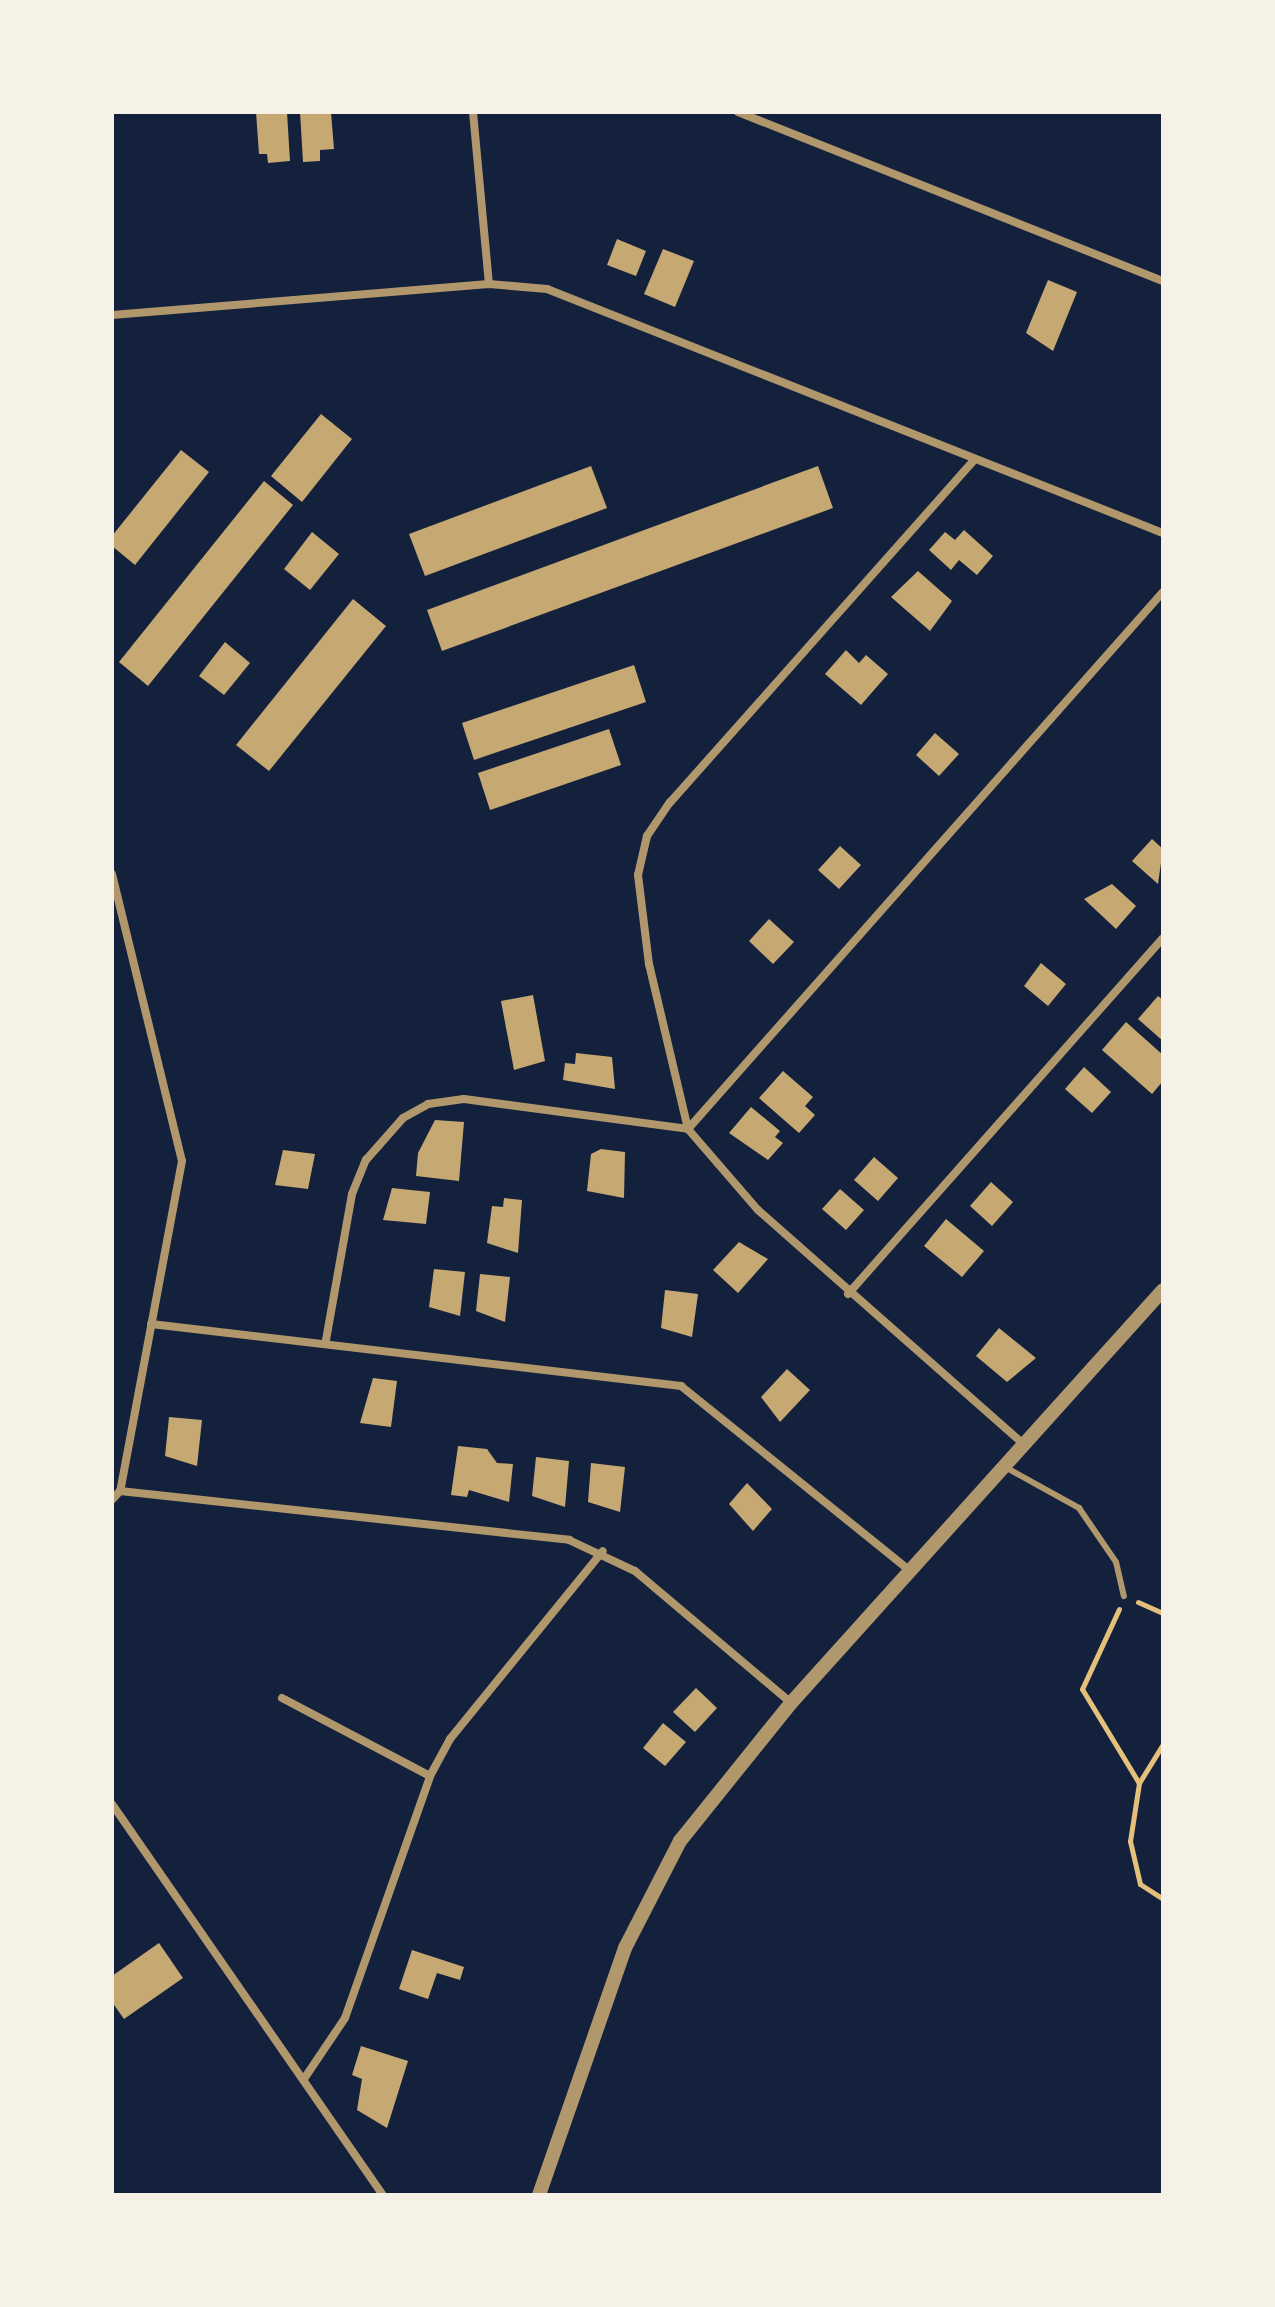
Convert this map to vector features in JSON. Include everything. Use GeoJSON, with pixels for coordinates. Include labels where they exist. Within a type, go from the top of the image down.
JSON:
{"type":"FeatureCollection","features":[{"type":"Feature","properties":{"kind":"street"},"geometry":{"type":"LineString","coordinates":[[473,112],[489,284]]}},
{"type":"Feature","properties":{"kind":"street"},"geometry":{"type":"LineString","coordinates":[[738,112],[1163,281]]}},
{"type":"Feature","properties":{"kind":"street"},"geometry":{"type":"LineString","coordinates":[[112,315],[489,284],[582,301],[1163,533]]}},
{"type":"Feature","properties":{"kind":"street"},"geometry":{"type":"LineString","coordinates":[[975,459],[647,836],[638,875],[649,964],[688,1129],[731,1182],[848,1294],[1025,1445]]}},
{"type":"Feature","properties":{"kind":"street"},"geometry":{"type":"LineString","coordinates":[[688,1129],[1163,592]]}},
{"type":"Feature","properties":{"kind":"street"},"geometry":{"type":"LineString","coordinates":[[112,874],[181,1136],[181,1181],[120,1491],[112,1500]]}},
{"type":"Feature","properties":{"kind":"street"},"geometry":{"type":"LineString","coordinates":[[848,1294],[1163,938]]}},
{"type":"Feature","properties":{"kind":"street"},"geometry":{"type":"LineString","coordinates":[[326,1340],[352,1194],[366,1160],[403,1118],[428,1104],[464,1099],[688,1129]]}},
{"type":"Feature","properties":{"kind":"street"},"geometry":{"type":"LineString","coordinates":[[539,2195],[653,1887],[720,1785],[1163,1290]]}},
{"type":"Feature","properties":{"kind":"street"},"geometry":{"type":"LineString","coordinates":[[151,1324],[326,1340],[681,1386],[910,1571]]}},
{"type":"Feature","properties":{"kind":"street"},"geometry":{"type":"LineString","coordinates":[[120,1491],[569,1540],[603,1551],[791,1703]]}},
{"type":"Feature","properties":{"kind":"street"},"geometry":{"type":"LineString","coordinates":[[304,2079],[345,2018],[430,1776],[475,1703],[603,1551]]}},
{"type":"Feature","properties":{"kind":"street"},"geometry":{"type":"LineString","coordinates":[[282,1698],[430,1776]]}},
{"type":"Feature","properties":{"kind":"street"},"geometry":{"type":"LineString","coordinates":[[112,1804],[383,2195]]}},
{"type":"Feature","properties":{"kind":"lane"},"geometry":{"type":"LineString","coordinates":[[1005,1467],[1079,1508],[1116,1562],[1124,1596]]}},
{"type":"Feature","properties":{"kind":"path"},"geometry":{"type":"LineString","coordinates":[[1139,1783],[1082,1689],[1124,1596],[1163,1613]]}},
{"type":"Feature","properties":{"kind":"path"},"geometry":{"type":"LineString","coordinates":[[1163,1744],[1139,1783],[1130,1841],[1140,1884],[1163,1899]]}},
{"type":"Feature","properties":{"kind":"building"},"geometry":{"type":"Polygon","coordinates":[[[256,112],[287,112],[290,161],[268,163],[267,154],[259,154],[256,112]]]}},
{"type":"Feature","properties":{"kind":"building"},"geometry":{"type":"Polygon","coordinates":[[[300,112],[331,112],[334,149],[320,150],[320,161],[303,162],[300,112]]]}},
{"type":"Feature","properties":{"kind":"building"},"geometry":{"type":"Polygon","coordinates":[[[617,239],[646,251],[636,276],[607,265],[617,239]]]}},
{"type":"Feature","properties":{"kind":"building"},"geometry":{"type":"Polygon","coordinates":[[[663,249],[694,261],[675,307],[644,294],[663,249]]]}},
{"type":"Feature","properties":{"kind":"building"},"geometry":{"type":"Polygon","coordinates":[[[1048,280],[1077,292],[1053,351],[1026,333],[1048,280]]]}},
{"type":"Feature","properties":{"kind":"building"},"geometry":{"type":"Polygon","coordinates":[[[321,414],[352,439],[302,502],[271,476],[321,414]]]}},
{"type":"Feature","properties":{"kind":"building"},"geometry":{"type":"Polygon","coordinates":[[[181,450],[209,472],[135,565],[112,546],[112,536],[181,450]]]}},
{"type":"Feature","properties":{"kind":"building"},"geometry":{"type":"Polygon","coordinates":[[[591,466],[607,508],[425,576],[409,534],[591,466]]]}},
{"type":"Feature","properties":{"kind":"building"},"geometry":{"type":"Polygon","coordinates":[[[818,466],[833,508],[442,651],[427,610],[818,466]]]}},
{"type":"Feature","properties":{"kind":"building"},"geometry":{"type":"Polygon","coordinates":[[[264,481],[293,505],[148,686],[119,662],[264,481]]]}},
{"type":"Feature","properties":{"kind":"building"},"geometry":{"type":"Polygon","coordinates":[[[964,530],[993,556],[977,575],[959,560],[951,570],[929,550],[945,532],[955,540],[964,530]]]}},
{"type":"Feature","properties":{"kind":"building"},"geometry":{"type":"Polygon","coordinates":[[[312,532],[339,554],[310,590],[284,569],[312,532]]]}},
{"type":"Feature","properties":{"kind":"building"},"geometry":{"type":"Polygon","coordinates":[[[918,571],[952,601],[930,631],[891,597],[918,571]]]}},
{"type":"Feature","properties":{"kind":"building"},"geometry":{"type":"Polygon","coordinates":[[[353,599],[386,626],[269,771],[236,745],[353,599]]]}},
{"type":"Feature","properties":{"kind":"building"},"geometry":{"type":"Polygon","coordinates":[[[225,642],[250,663],[224,695],[199,676],[225,642]]]}},
{"type":"Feature","properties":{"kind":"building"},"geometry":{"type":"Polygon","coordinates":[[[846,650],[859,663],[866,655],[888,674],[861,705],[825,674],[846,650]]]}},
{"type":"Feature","properties":{"kind":"building"},"geometry":{"type":"Polygon","coordinates":[[[634,665],[646,702],[474,760],[462,723],[634,665]]]}},
{"type":"Feature","properties":{"kind":"building"},"geometry":{"type":"Polygon","coordinates":[[[609,729],[621,765],[490,810],[478,773],[609,729]]]}},
{"type":"Feature","properties":{"kind":"building"},"geometry":{"type":"Polygon","coordinates":[[[935,733],[959,754],[939,776],[916,755],[935,733]]]}},
{"type":"Feature","properties":{"kind":"building"},"geometry":{"type":"Polygon","coordinates":[[[1152,839],[1163,849],[1158,884],[1132,861],[1152,839]]]}},
{"type":"Feature","properties":{"kind":"building"},"geometry":{"type":"Polygon","coordinates":[[[840,846],[861,865],[839,889],[818,870],[840,846]]]}},
{"type":"Feature","properties":{"kind":"building"},"geometry":{"type":"Polygon","coordinates":[[[1112,884],[1136,906],[1116,929],[1084,899],[1112,884]]]}},
{"type":"Feature","properties":{"kind":"building"},"geometry":{"type":"Polygon","coordinates":[[[769,919],[794,942],[773,964],[749,941],[769,919]]]}},
{"type":"Feature","properties":{"kind":"building"},"geometry":{"type":"Polygon","coordinates":[[[1041,963],[1066,984],[1048,1006],[1024,986],[1041,963]]]}},
{"type":"Feature","properties":{"kind":"building"},"geometry":{"type":"Polygon","coordinates":[[[533,995],[545,1061],[514,1070],[501,1001],[533,995]]]}},
{"type":"Feature","properties":{"kind":"building"},"geometry":{"type":"Polygon","coordinates":[[[1158,996],[1163,1000],[1163,1041],[1138,1019],[1158,996]]]}},
{"type":"Feature","properties":{"kind":"building"},"geometry":{"type":"Polygon","coordinates":[[[1126,1022],[1163,1055],[1163,1081],[1152,1094],[1102,1050],[1126,1022]]]}},
{"type":"Feature","properties":{"kind":"building"},"geometry":{"type":"Polygon","coordinates":[[[576,1053],[612,1057],[615,1089],[563,1080],[565,1063],[575,1064],[576,1053]]]}},
{"type":"Feature","properties":{"kind":"building"},"geometry":{"type":"Polygon","coordinates":[[[1084,1067],[1111,1092],[1092,1113],[1065,1089],[1084,1067]]]}},
{"type":"Feature","properties":{"kind":"building"},"geometry":{"type":"Polygon","coordinates":[[[783,1071],[813,1097],[805,1106],[815,1115],[799,1133],[759,1098],[783,1071]]]}},
{"type":"Feature","properties":{"kind":"building"},"geometry":{"type":"Polygon","coordinates":[[[751,1107],[780,1131],[775,1137],[783,1143],[768,1160],[729,1133],[751,1107]]]}},
{"type":"Feature","properties":{"kind":"building"},"geometry":{"type":"Polygon","coordinates":[[[435,1120],[464,1122],[459,1181],[416,1176],[418,1153],[435,1120]]]}},
{"type":"Feature","properties":{"kind":"building"},"geometry":{"type":"Polygon","coordinates":[[[601,1149],[625,1152],[624,1198],[587,1191],[591,1154],[601,1149]]]}},
{"type":"Feature","properties":{"kind":"building"},"geometry":{"type":"Polygon","coordinates":[[[283,1150],[315,1154],[308,1189],[275,1185],[283,1150]]]}},
{"type":"Feature","properties":{"kind":"building"},"geometry":{"type":"Polygon","coordinates":[[[874,1157],[898,1178],[878,1201],[854,1180],[874,1157]]]}},
{"type":"Feature","properties":{"kind":"building"},"geometry":{"type":"Polygon","coordinates":[[[991,1182],[1013,1202],[992,1226],[970,1206],[991,1182]]]}},
{"type":"Feature","properties":{"kind":"building"},"geometry":{"type":"Polygon","coordinates":[[[392,1188],[430,1192],[426,1224],[383,1220],[392,1188]]]}},
{"type":"Feature","properties":{"kind":"building"},"geometry":{"type":"Polygon","coordinates":[[[840,1189],[864,1210],[846,1230],[822,1209],[840,1189]]]}},
{"type":"Feature","properties":{"kind":"building"},"geometry":{"type":"Polygon","coordinates":[[[504,1198],[522,1200],[518,1253],[487,1243],[492,1206],[503,1207],[504,1198]]]}},
{"type":"Feature","properties":{"kind":"building"},"geometry":{"type":"Polygon","coordinates":[[[946,1219],[984,1251],[962,1277],[924,1246],[946,1219]]]}},
{"type":"Feature","properties":{"kind":"building"},"geometry":{"type":"Polygon","coordinates":[[[739,1242],[768,1259],[738,1293],[713,1270],[739,1242]]]}},
{"type":"Feature","properties":{"kind":"building"},"geometry":{"type":"Polygon","coordinates":[[[434,1269],[465,1272],[460,1316],[429,1307],[434,1269]]]}},
{"type":"Feature","properties":{"kind":"building"},"geometry":{"type":"Polygon","coordinates":[[[480,1274],[510,1277],[505,1322],[476,1311],[480,1274]]]}},
{"type":"Feature","properties":{"kind":"building"},"geometry":{"type":"Polygon","coordinates":[[[665,1290],[698,1294],[692,1337],[661,1328],[665,1290]]]}},
{"type":"Feature","properties":{"kind":"building"},"geometry":{"type":"Polygon","coordinates":[[[999,1328],[1036,1358],[1007,1382],[976,1356],[999,1328]]]}},
{"type":"Feature","properties":{"kind":"building"},"geometry":{"type":"Polygon","coordinates":[[[787,1369],[810,1390],[780,1422],[761,1397],[787,1369]]]}},
{"type":"Feature","properties":{"kind":"building"},"geometry":{"type":"Polygon","coordinates":[[[373,1378],[397,1381],[391,1427],[360,1423],[373,1378]]]}},
{"type":"Feature","properties":{"kind":"building"},"geometry":{"type":"Polygon","coordinates":[[[169,1417],[202,1420],[197,1466],[165,1456],[169,1417]]]}},
{"type":"Feature","properties":{"kind":"building"},"geometry":{"type":"Polygon","coordinates":[[[458,1446],[487,1449],[497,1463],[513,1464],[509,1502],[469,1490],[467,1497],[451,1495],[458,1446]]]}},
{"type":"Feature","properties":{"kind":"building"},"geometry":{"type":"Polygon","coordinates":[[[536,1457],[569,1461],[565,1507],[532,1496],[536,1457]]]}},
{"type":"Feature","properties":{"kind":"building"},"geometry":{"type":"Polygon","coordinates":[[[591,1463],[625,1467],[620,1512],[588,1502],[591,1463]]]}},
{"type":"Feature","properties":{"kind":"building"},"geometry":{"type":"Polygon","coordinates":[[[747,1483],[772,1509],[753,1531],[729,1504],[747,1483]]]}},
{"type":"Feature","properties":{"kind":"building"},"geometry":{"type":"Polygon","coordinates":[[[696,1688],[717,1708],[695,1732],[673,1712],[696,1688]]]}},
{"type":"Feature","properties":{"kind":"building"},"geometry":{"type":"Polygon","coordinates":[[[663,1723],[686,1742],[665,1766],[643,1748],[663,1723]]]}},
{"type":"Feature","properties":{"kind":"building"},"geometry":{"type":"Polygon","coordinates":[[[159,1943],[183,1978],[124,2019],[112,2002],[112,1976],[159,1943]]]}},
{"type":"Feature","properties":{"kind":"building"},"geometry":{"type":"Polygon","coordinates":[[[412,1950],[464,1967],[460,1980],[437,1973],[428,1999],[399,1989],[412,1950]]]}},
{"type":"Feature","properties":{"kind":"building"},"geometry":{"type":"Polygon","coordinates":[[[361,2046],[408,2061],[387,2128],[357,2110],[362,2079],[352,2075],[361,2046]]]}}]}
